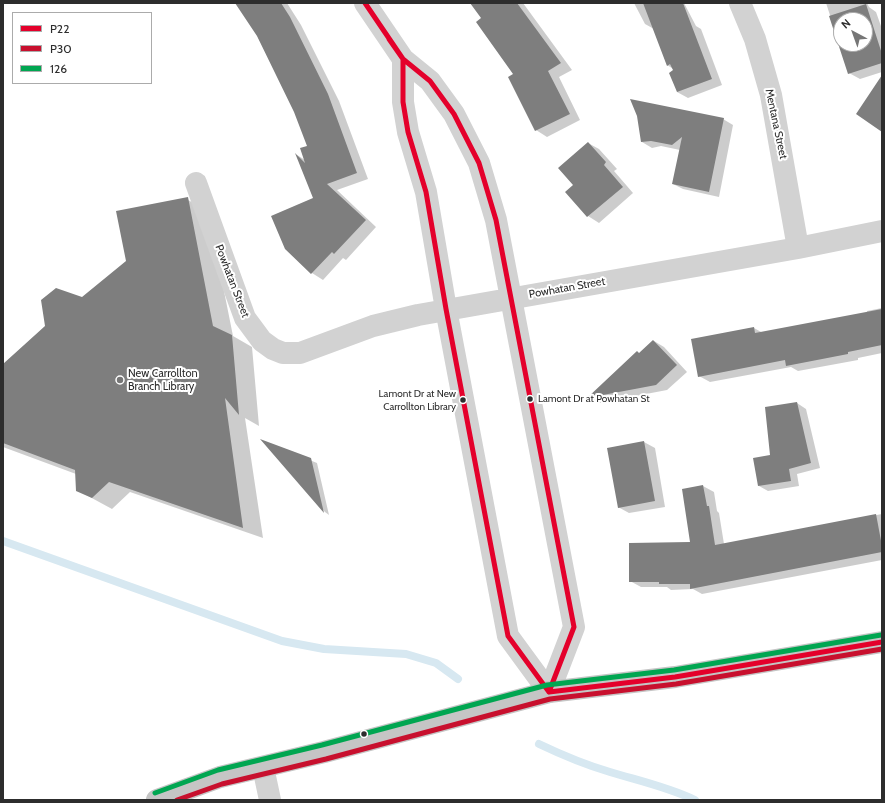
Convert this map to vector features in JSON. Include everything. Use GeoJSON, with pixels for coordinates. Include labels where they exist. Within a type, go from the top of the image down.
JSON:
{"type":"FeatureCollection","features":[{"type":"Feature","properties":{"kind":"main road"},"geometry":{"type":"LineString","coordinates":[[157,800],[220,777],[324,752],[549,692],[675,677],[882,642]]}},
{"type":"Feature","properties":{"kind":"street"},"geometry":{"type":"LineString","coordinates":[[365,3],[402,59],[430,81],[450,109],[478,163],[496,220],[574,627],[549,692]]}},
{"type":"Feature","properties":{"kind":"street","name":"Mentana Street"},"geometry":{"type":"LineString","coordinates":[[740,3],[754,39],[771,95],[798,248]]}},
{"type":"Feature","properties":{"kind":"street"},"geometry":{"type":"LineString","coordinates":[[402,59],[403,102],[408,132],[426,192],[446,309],[508,636],[549,692]]}},
{"type":"Feature","properties":{"kind":"street","name":"Powhatan Street"},"geometry":{"type":"LineString","coordinates":[[196,183],[245,318],[262,341],[273,349],[283,353],[300,353],[373,326],[446,309],[798,248],[882,231]]}},
{"type":"Feature","properties":{"kind":"street"},"geometry":{"type":"LineString","coordinates":[[263,767],[270,800]]}},
{"type":"Feature","properties":{"kind":"building"},"geometry":{"type":"Polygon","coordinates":[[[235,3],[281,3],[290,17],[328,94],[357,173],[327,184],[366,220],[334,254],[332,252],[311,274],[285,249],[271,216],[313,198],[295,153],[305,163],[300,148],[307,146],[294,112],[257,36],[235,3]]]}},
{"type":"Feature","properties":{"kind":"building"},"geometry":{"type":"Polygon","coordinates":[[[470,3],[517,3],[561,63],[548,71],[570,114],[535,131],[508,77],[513,74],[476,22],[481,18],[470,3]]]}},
{"type":"Feature","properties":{"kind":"building"},"geometry":{"type":"Polygon","coordinates":[[[643,3],[683,3],[712,79],[677,92],[669,73],[673,70],[670,64],[667,66],[643,3]]]}},
{"type":"Feature","properties":{"kind":"building"},"geometry":{"type":"Polygon","coordinates":[[[866,4],[869,12],[841,12],[866,4]]]}},
{"type":"Feature","properties":{"kind":"building"},"geometry":{"type":"Polygon","coordinates":[[[833,15],[833,28],[829,16],[833,15]]]}},
{"type":"Feature","properties":{"kind":"building"},"geometry":{"type":"Polygon","coordinates":[[[873,26],[882,54],[882,63],[848,74],[841,52],[873,52],[873,26]]]}},
{"type":"Feature","properties":{"kind":"building"},"geometry":{"type":"Polygon","coordinates":[[[882,75],[882,132],[856,114],[882,75]]]}},
{"type":"Feature","properties":{"kind":"building"},"geometry":{"type":"Polygon","coordinates":[[[630,99],[724,118],[709,192],[672,184],[682,137],[672,145],[651,141],[641,142],[637,116],[630,99]]]}},
{"type":"Feature","properties":{"kind":"building"},"geometry":{"type":"Polygon","coordinates":[[[588,142],[606,162],[604,165],[623,187],[587,217],[565,192],[573,185],[558,168],[588,142]]]}},
{"type":"Feature","properties":{"kind":"building","name":"New Carrollton Branch Library"},"geometry":{"type":"Polygon","coordinates":[[[188,197],[213,326],[232,335],[239,415],[225,398],[243,528],[109,482],[92,498],[76,491],[75,470],[3,443],[3,364],[45,326],[41,300],[56,288],[82,297],[126,261],[116,211],[188,197]]]}},
{"type":"Feature","properties":{"kind":"building"},"geometry":{"type":"Polygon","coordinates":[[[882,309],[882,345],[848,352],[848,354],[786,366],[785,360],[698,377],[691,339],[754,327],[755,333],[882,309]]]}},
{"type":"Feature","properties":{"kind":"building"},"geometry":{"type":"Polygon","coordinates":[[[653,340],[677,365],[656,385],[587,398],[637,351],[639,353],[653,340]]]}},
{"type":"Feature","properties":{"kind":"building"},"geometry":{"type":"Polygon","coordinates":[[[797,402],[811,463],[789,469],[791,481],[758,486],[753,458],[770,455],[765,407],[797,402]]]}},
{"type":"Feature","properties":{"kind":"building"},"geometry":{"type":"Polygon","coordinates":[[[260,439],[311,458],[324,513],[260,439]]]}},
{"type":"Feature","properties":{"kind":"building"},"geometry":{"type":"Polygon","coordinates":[[[644,441],[655,501],[618,508],[607,448],[644,441]]]}},
{"type":"Feature","properties":{"kind":"building"},"geometry":{"type":"Polygon","coordinates":[[[703,485],[707,506],[709,506],[715,545],[876,514],[882,552],[690,589],[690,584],[629,582],[629,543],[690,542],[682,489],[703,485]]]}},
{"type":"Feature","properties":{"kind":"waterway"},"geometry":{"type":"LineString","coordinates":[[3,541],[282,641],[324,649],[406,654],[436,663],[458,679]]}},
{"type":"Feature","properties":{"kind":"waterway"},"geometry":{"type":"LineString","coordinates":[[539,744],[592,766],[664,788],[695,800]]}},
{"type":"Feature","properties":{"kind":"transit line","name":"P22"},"geometry":{"type":"LineString","coordinates":[[365,3],[403,59],[430,81],[454,114],[479,163],[496,220],[574,627],[549,692]]}},
{"type":"Feature","properties":{"kind":"transit line","name":"P22"},"geometry":{"type":"LineString","coordinates":[[389,39],[403,59],[403,102],[408,132],[426,192],[446,309],[508,636],[549,692]]}},
{"type":"Feature","properties":{"kind":"transit line","name":"126"},"geometry":{"type":"LineString","coordinates":[[155,793],[218,770],[322,745],[547,685],[674,670],[881,635]]}},
{"type":"Feature","properties":{"kind":"transit line","name":"P22"},"geometry":{"type":"LineString","coordinates":[[549,692],[675,677],[882,642]]}},
{"type":"Feature","properties":{"kind":"transit line","name":"P30"},"geometry":{"type":"LineString","coordinates":[[177,800],[222,784],[326,759],[550,699],[676,684],[882,649]]}},
{"type":"Feature","properties":{"kind":"place","name":"New Carrollton Branch Library"},"geometry":{"type":"Point","coordinates":[120,380]}},
{"type":"Feature","properties":{"kind":"place","name":"Lamont Dr at Powhatan St"},"geometry":{"type":"Point","coordinates":[530,399]}},
{"type":"Feature","properties":{"kind":"place","name":"Lamont Dr at New Carrollton Library"},"geometry":{"type":"Point","coordinates":[463,400]}}]}
